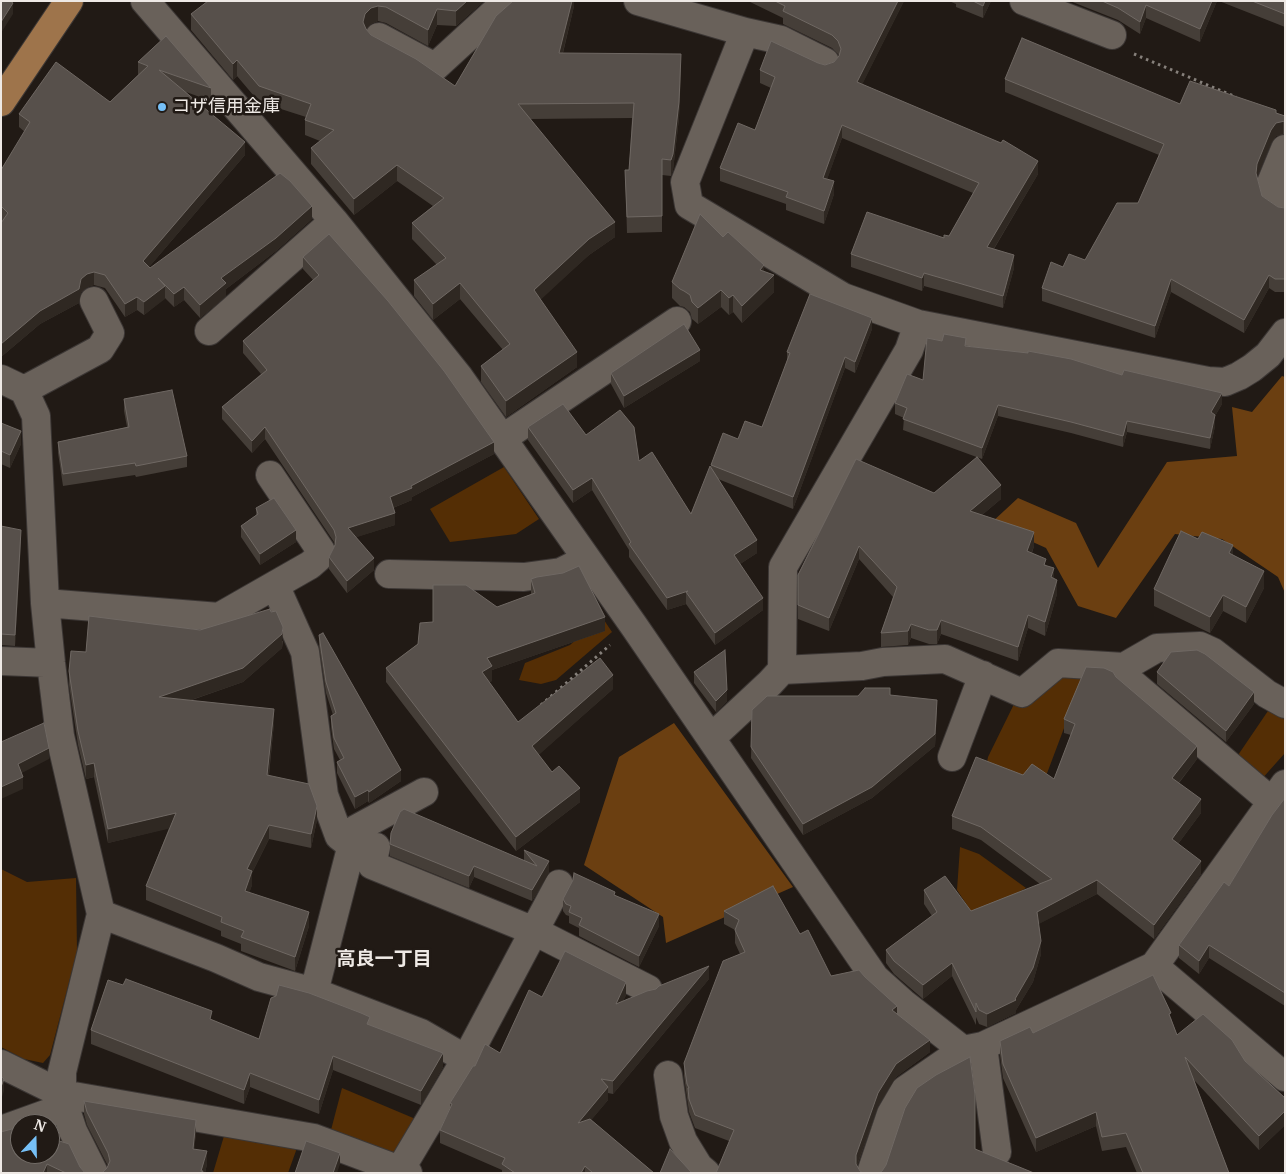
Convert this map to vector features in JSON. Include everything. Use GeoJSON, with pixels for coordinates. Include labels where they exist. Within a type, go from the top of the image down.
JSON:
{"type":"FeatureCollection","features":[{"type":"Feature","properties":{"kind":"main road"},"geometry":{"type":"LineString","coordinates":[[1,102],[69,1]]}},
{"type":"Feature","properties":{"kind":"street"},"geometry":{"type":"LineString","coordinates":[[145,1],[334,221],[459,377],[588,559],[875,978],[903,1002],[973,1048],[997,1152]]}},
{"type":"Feature","properties":{"kind":"street"},"geometry":{"type":"LineString","coordinates":[[379,37],[435,66],[507,1]]}},
{"type":"Feature","properties":{"kind":"street"},"geometry":{"type":"LineString","coordinates":[[638,1],[745,32],[781,40],[824,62]]}},
{"type":"Feature","properties":{"kind":"street"},"geometry":{"type":"LineString","coordinates":[[1024,1],[1112,35]]}},
{"type":"Feature","properties":{"kind":"street"},"geometry":{"type":"LineString","coordinates":[[745,32],[685,182],[689,205],[843,297],[918,324],[1208,382],[1225,382],[1246,372],[1268,355],[1285,333]]}},
{"type":"Feature","properties":{"kind":"street"},"geometry":{"type":"LineString","coordinates":[[1285,149],[1271,183],[1274,200],[1285,206]]}},
{"type":"Feature","properties":{"kind":"street"},"geometry":{"type":"LineString","coordinates":[[209,331],[334,221]]}},
{"type":"Feature","properties":{"kind":"street"},"geometry":{"type":"LineString","coordinates":[[93,1173],[73,1131],[64,1101],[62,1072],[101,914],[60,736],[44,603],[36,416],[12,385],[100,349],[110,333],[94,301]]}},
{"type":"Feature","properties":{"kind":"street"},"geometry":{"type":"LineString","coordinates":[[503,438],[677,321]]}},
{"type":"Feature","properties":{"kind":"street"},"geometry":{"type":"LineString","coordinates":[[782,670],[783,567],[909,350],[918,324]]}},
{"type":"Feature","properties":{"kind":"street"},"geometry":{"type":"LineString","coordinates":[[44,603],[219,617],[276,585],[310,565],[318,558],[321,552],[270,475]]}},
{"type":"Feature","properties":{"kind":"street"},"geometry":{"type":"LineString","coordinates":[[390,574],[524,577],[561,572],[588,559]]}},
{"type":"Feature","properties":{"kind":"street"},"geometry":{"type":"LineString","coordinates":[[276,585],[305,652],[324,796],[339,836],[364,846]]}},
{"type":"Feature","properties":{"kind":"street"},"geometry":{"type":"LineString","coordinates":[[711,738],[782,670],[862,666],[883,662],[945,660],[1022,693],[1058,663],[1124,667],[1157,648],[1200,646],[1213,652],[1267,694],[1285,704]]}},
{"type":"Feature","properties":{"kind":"street"},"geometry":{"type":"LineString","coordinates":[[1,661],[51,663]]}},
{"type":"Feature","properties":{"kind":"street"},"geometry":{"type":"LineString","coordinates":[[871,1173],[891,1114],[905,1090],[973,1048],[1154,966],[1278,793],[1126,678],[1124,667]]}},
{"type":"Feature","properties":{"kind":"street"},"geometry":{"type":"LineString","coordinates":[[952,758],[983,675]]}},
{"type":"Feature","properties":{"kind":"street"},"geometry":{"type":"LineString","coordinates":[[424,792],[356,829],[372,865],[534,931],[648,989]]}},
{"type":"Feature","properties":{"kind":"street"},"geometry":{"type":"LineString","coordinates":[[314,992],[364,846]]}},
{"type":"Feature","properties":{"kind":"street"},"geometry":{"type":"LineString","coordinates":[[1,1064],[64,1101],[314,1138],[394,1170],[466,1058],[559,884]]}},
{"type":"Feature","properties":{"kind":"street"},"geometry":{"type":"LineString","coordinates":[[101,914],[216,958],[259,977],[314,992],[421,1033],[466,1058]]}},
{"type":"Feature","properties":{"kind":"street"},"geometry":{"type":"LineString","coordinates":[[1154,966],[1285,1077]]}},
{"type":"Feature","properties":{"kind":"street"},"geometry":{"type":"LineString","coordinates":[[668,1075],[674,1116],[683,1141],[699,1167],[706,1173]]}},
{"type":"Feature","properties":{"kind":"street"},"geometry":{"type":"LineString","coordinates":[[1,1130],[64,1101]]}},
{"type":"Feature","properties":{"kind":"path"},"geometry":{"type":"LineString","coordinates":[[1112,35],[1122,50],[1240,98]]}},
{"type":"Feature","properties":{"kind":"path"},"geometry":{"type":"LineString","coordinates":[[533,711],[634,626]]}},
{"type":"Feature","properties":{"kind":"shaded area"},"geometry":{"type":"Polygon","coordinates":[[[1282,376],[1285,377],[1285,593],[1278,577],[1222,539],[1175,534],[1116,618],[1078,606],[1046,548],[991,523],[1018,498],[1076,523],[1098,568],[1167,462],[1237,456],[1232,407],[1252,412],[1282,376]]]}},
{"type":"Feature","properties":{"kind":"shaded area"},"geometry":{"type":"Polygon","coordinates":[[[504,467],[539,519],[516,534],[450,542],[430,509],[504,467]]]}},
{"type":"Feature","properties":{"kind":"shaded area"},"geometry":{"type":"Polygon","coordinates":[[[602,617],[612,632],[556,680],[541,684],[519,680],[525,663],[570,645],[602,617]]]}},
{"type":"Feature","properties":{"kind":"shaded area"},"geometry":{"type":"Polygon","coordinates":[[[1064,673],[1084,675],[1046,776],[1022,781],[986,768],[988,757],[1016,700],[1064,673]]]}},
{"type":"Feature","properties":{"kind":"shaded area"},"geometry":{"type":"Polygon","coordinates":[[[1270,708],[1285,720],[1285,753],[1260,781],[1234,761],[1270,708]]]}},
{"type":"Feature","properties":{"kind":"shaded area"},"geometry":{"type":"Polygon","coordinates":[[[674,723],[793,887],[666,943],[663,917],[584,865],[619,757],[674,723]]]}},
{"type":"Feature","properties":{"kind":"shaded area"},"geometry":{"type":"Polygon","coordinates":[[[960,847],[979,854],[1026,888],[975,917],[957,890],[960,847]]]}},
{"type":"Feature","properties":{"kind":"shaded area"},"geometry":{"type":"Polygon","coordinates":[[[1,869],[27,882],[76,878],[77,952],[50,1055],[43,1063],[24,1059],[1,1047],[1,869]]]}},
{"type":"Feature","properties":{"kind":"shaded area"},"geometry":{"type":"Polygon","coordinates":[[[342,1088],[418,1120],[397,1155],[331,1130],[342,1088]]]}},
{"type":"Feature","properties":{"kind":"shaded area"},"geometry":{"type":"Polygon","coordinates":[[[224,1136],[297,1148],[288,1173],[213,1173],[224,1136]]]}},
{"type":"Feature","properties":{"kind":"building"},"geometry":{"type":"Polygon","coordinates":[[[1,1],[13,3],[1,22],[1,1]]]}},
{"type":"Feature","properties":{"kind":"building"},"geometry":{"type":"Polygon","coordinates":[[[208,1],[467,1],[456,11],[437,9],[428,30],[386,7],[378,6],[371,8],[365,14],[363,22],[371,35],[416,59],[455,86],[496,16],[513,1],[572,1],[559,53],[681,54],[679,102],[673,154],[671,160],[662,159],[662,216],[627,217],[625,170],[629,170],[634,103],[518,104],[615,222],[589,239],[534,290],[577,352],[506,401],[481,366],[510,344],[460,283],[433,304],[414,280],[446,258],[412,223],[444,198],[397,165],[354,199],[311,148],[334,130],[305,120],[311,104],[259,86],[237,60],[233,64],[191,14],[208,1]]]}},
{"type":"Feature","properties":{"kind":"building"},"geometry":{"type":"Polygon","coordinates":[[[775,1],[898,1],[857,82],[1001,143],[1003,140],[1038,161],[987,247],[1014,255],[1003,296],[924,273],[922,278],[851,254],[867,212],[944,238],[944,235],[949,236],[979,183],[842,125],[823,178],[834,181],[824,211],[786,197],[788,192],[720,168],[738,123],[755,130],[775,77],[760,70],[771,41],[825,65],[834,62],[839,56],[841,49],[838,41],[832,35],[783,11],[785,6],[775,1]]]}},
{"type":"Feature","properties":{"kind":"building"},"geometry":{"type":"Polygon","coordinates":[[[973,1],[985,1],[983,6],[973,1]]]}},
{"type":"Feature","properties":{"kind":"building"},"geometry":{"type":"Polygon","coordinates":[[[1102,1],[1212,1],[1200,29],[1146,5],[1140,22],[1118,8],[1102,1]]]}},
{"type":"Feature","properties":{"kind":"building"},"geometry":{"type":"Polygon","coordinates":[[[1252,1],[1285,1],[1285,14],[1252,1]]]}},
{"type":"Feature","properties":{"kind":"building"},"geometry":{"type":"Polygon","coordinates":[[[166,36],[211,88],[159,70],[245,142],[143,261],[150,268],[280,173],[290,181],[312,206],[276,238],[221,278],[226,283],[200,305],[184,287],[174,294],[158,278],[165,286],[144,302],[137,297],[125,304],[105,275],[94,272],[87,274],[81,279],[79,289],[40,311],[1,344],[1,223],[8,213],[1,206],[1,170],[30,122],[19,114],[56,62],[110,102],[148,66],[138,62],[166,36]]]}},
{"type":"Feature","properties":{"kind":"building"},"geometry":{"type":"Polygon","coordinates":[[[1022,38],[1180,104],[1190,81],[1276,110],[1276,113],[1285,116],[1285,121],[1276,123],[1271,130],[1257,164],[1256,173],[1262,196],[1278,207],[1285,208],[1285,279],[1275,279],[1269,275],[1244,320],[1171,279],[1155,326],[1042,288],[1051,262],[1063,267],[1069,254],[1085,260],[1117,203],[1138,203],[1164,144],[1005,79],[1022,38]]]}},
{"type":"Feature","properties":{"kind":"building"},"geometry":{"type":"Polygon","coordinates":[[[700,214],[723,237],[728,232],[764,265],[760,270],[774,275],[742,306],[733,295],[729,298],[721,290],[698,308],[692,302],[690,295],[672,282],[700,214]]]}},
{"type":"Feature","properties":{"kind":"building"},"geometry":{"type":"Polygon","coordinates":[[[329,234],[388,301],[444,371],[494,442],[411,486],[412,488],[390,497],[395,513],[348,528],[374,558],[347,581],[329,557],[335,545],[336,537],[334,530],[265,427],[252,441],[222,407],[267,370],[243,341],[319,275],[303,257],[329,234]]]}},
{"type":"Feature","properties":{"kind":"building"},"geometry":{"type":"Polygon","coordinates":[[[810,294],[872,318],[855,362],[845,357],[793,497],[711,465],[723,433],[738,439],[745,421],[762,427],[790,353],[787,352],[810,294]]]}},
{"type":"Feature","properties":{"kind":"building"},"geometry":{"type":"Polygon","coordinates":[[[684,324],[700,350],[624,396],[611,373],[684,324]]]}},
{"type":"Feature","properties":{"kind":"building"},"geometry":{"type":"Polygon","coordinates":[[[944,334],[966,338],[965,346],[1028,353],[1028,351],[1071,359],[1122,375],[1124,370],[1222,393],[1211,412],[1215,415],[1210,438],[1127,421],[1123,436],[998,405],[982,448],[903,419],[907,408],[895,403],[907,374],[923,380],[927,338],[942,341],[944,334]]]}},
{"type":"Feature","properties":{"kind":"building"},"geometry":{"type":"Polygon","coordinates":[[[172,390],[187,456],[136,466],[135,463],[63,474],[58,442],[129,427],[124,399],[172,390]]]}},
{"type":"Feature","properties":{"kind":"building"},"geometry":{"type":"Polygon","coordinates":[[[563,404],[586,435],[620,410],[634,427],[639,461],[652,452],[691,514],[710,466],[757,540],[734,555],[763,598],[715,633],[686,592],[688,591],[667,598],[629,544],[631,542],[592,478],[573,490],[528,427],[563,404]]]}},
{"type":"Feature","properties":{"kind":"building"},"geometry":{"type":"Polygon","coordinates":[[[1,423],[21,431],[10,455],[1,451],[1,423]]]}},
{"type":"Feature","properties":{"kind":"building"},"geometry":{"type":"Polygon","coordinates":[[[977,457],[1001,485],[970,511],[1034,532],[1027,551],[1046,559],[1044,565],[1054,568],[1051,577],[1057,580],[1045,622],[1028,615],[1018,647],[941,620],[937,630],[929,630],[911,624],[908,631],[881,633],[897,587],[859,546],[829,618],[798,605],[798,575],[856,459],[934,493],[977,457]]]}},
{"type":"Feature","properties":{"kind":"building"},"geometry":{"type":"Polygon","coordinates":[[[274,498],[296,530],[260,554],[241,526],[258,514],[256,508],[274,498]]]}},
{"type":"Feature","properties":{"kind":"building"},"geometry":{"type":"Polygon","coordinates":[[[1,526],[21,530],[15,635],[1,634],[1,526]]]}},
{"type":"Feature","properties":{"kind":"building"},"geometry":{"type":"Polygon","coordinates":[[[1181,531],[1198,539],[1202,532],[1233,545],[1229,553],[1264,571],[1246,607],[1223,595],[1210,617],[1154,589],[1181,531]]]}},
{"type":"Feature","properties":{"kind":"building"},"geometry":{"type":"Polygon","coordinates":[[[579,566],[605,617],[487,658],[492,666],[482,672],[518,722],[600,658],[613,675],[532,746],[552,772],[559,766],[580,788],[516,837],[386,668],[418,644],[420,623],[433,622],[433,585],[466,585],[497,607],[535,593],[531,579],[563,573],[579,566]]]}},
{"type":"Feature","properties":{"kind":"building"},"geometry":{"type":"Polygon","coordinates":[[[270,609],[271,612],[276,611],[283,627],[282,634],[243,668],[159,697],[274,709],[267,775],[309,784],[317,806],[311,834],[269,825],[247,869],[252,871],[245,891],[309,912],[295,957],[241,937],[244,931],[221,922],[222,917],[146,886],[176,813],[108,829],[94,763],[86,765],[78,731],[69,671],[71,651],[86,652],[89,616],[200,630],[270,609]]]}},
{"type":"Feature","properties":{"kind":"building"},"geometry":{"type":"Polygon","coordinates":[[[323,633],[401,770],[369,792],[368,790],[355,797],[337,762],[344,758],[334,738],[331,716],[336,713],[326,682],[319,635],[323,633]]]}},
{"type":"Feature","properties":{"kind":"building"},"geometry":{"type":"Polygon","coordinates":[[[725,650],[727,690],[716,701],[694,672],[725,650]]]}},
{"type":"Feature","properties":{"kind":"building"},"geometry":{"type":"Polygon","coordinates":[[[1197,650],[1205,654],[1254,692],[1226,731],[1157,672],[1171,652],[1197,650]]]}},
{"type":"Feature","properties":{"kind":"building"},"geometry":{"type":"Polygon","coordinates":[[[1086,667],[1104,668],[1113,672],[1116,677],[1197,746],[1172,778],[1201,799],[1172,839],[1201,861],[1154,925],[1097,880],[1037,912],[1041,941],[1033,968],[1016,1000],[987,1014],[979,1010],[976,1003],[976,1012],[952,963],[923,985],[894,961],[886,950],[937,912],[924,890],[945,876],[971,911],[1052,879],[981,827],[952,816],[976,757],[1023,775],[1032,764],[1054,779],[1075,724],[1064,719],[1086,667]]]}},
{"type":"Feature","properties":{"kind":"building"},"geometry":{"type":"Polygon","coordinates":[[[865,688],[890,688],[890,695],[937,700],[935,734],[872,787],[803,824],[751,747],[752,710],[767,696],[858,696],[865,688]]]}},
{"type":"Feature","properties":{"kind":"building"},"geometry":{"type":"Polygon","coordinates":[[[44,723],[49,748],[18,764],[23,777],[1,787],[1,742],[44,723]]]}},
{"type":"Feature","properties":{"kind":"building"},"geometry":{"type":"Polygon","coordinates":[[[1285,798],[1285,993],[1209,945],[1199,961],[1179,945],[1224,882],[1229,886],[1272,815],[1285,798]]]}},
{"type":"Feature","properties":{"kind":"building"},"geometry":{"type":"Polygon","coordinates":[[[404,809],[537,866],[524,850],[549,861],[532,890],[474,866],[469,876],[390,844],[391,833],[400,812],[404,809]]]}},
{"type":"Feature","properties":{"kind":"building"},"geometry":{"type":"Polygon","coordinates":[[[574,873],[615,892],[614,895],[659,914],[639,956],[579,925],[582,918],[569,912],[571,906],[566,904],[563,899],[573,880],[574,873]]]}},
{"type":"Feature","properties":{"kind":"building"},"geometry":{"type":"Polygon","coordinates":[[[773,886],[800,934],[808,930],[831,976],[859,970],[897,1006],[892,1010],[930,1040],[896,1064],[878,1093],[856,1155],[856,1164],[863,1173],[716,1173],[734,1130],[695,1115],[689,1099],[689,1088],[684,1063],[723,961],[745,952],[735,930],[739,920],[724,911],[773,886]]]}},
{"type":"Feature","properties":{"kind":"building"},"geometry":{"type":"Polygon","coordinates":[[[565,951],[626,982],[616,1004],[709,966],[613,1081],[601,1079],[608,1087],[578,1123],[590,1119],[654,1173],[593,1173],[585,1166],[581,1173],[515,1173],[502,1164],[505,1158],[440,1130],[452,1104],[450,1103],[473,1066],[475,1066],[485,1044],[500,1053],[529,990],[542,997],[565,951]]]}},
{"type":"Feature","properties":{"kind":"building"},"geometry":{"type":"Polygon","coordinates":[[[1153,975],[1171,1013],[1169,1014],[1177,1035],[1203,1014],[1232,1040],[1245,1061],[1285,1098],[1285,1111],[1259,1136],[1185,1057],[1229,1173],[1143,1173],[1126,1133],[1102,1137],[1096,1112],[1036,1138],[1003,1064],[1000,1041],[1030,1027],[1033,1033],[1153,975]]]}},
{"type":"Feature","properties":{"kind":"building"},"geometry":{"type":"Polygon","coordinates":[[[126,979],[212,1011],[210,1019],[259,1039],[271,998],[276,996],[279,985],[309,993],[361,1013],[370,1017],[367,1024],[443,1053],[421,1091],[333,1056],[319,1100],[250,1073],[244,1090],[91,1030],[108,980],[123,985],[126,979]]]}},
{"type":"Feature","properties":{"kind":"building"},"geometry":{"type":"Polygon","coordinates":[[[970,1057],[975,1094],[975,1149],[1034,1173],[879,1173],[886,1165],[905,1108],[917,1088],[936,1075],[970,1057]]]}},
{"type":"Feature","properties":{"kind":"building"},"geometry":{"type":"Polygon","coordinates":[[[1,1076],[4,1079],[1,1087],[1,1076]]]}},
{"type":"Feature","properties":{"kind":"building"},"geometry":{"type":"Polygon","coordinates":[[[84,1101],[196,1120],[193,1149],[207,1151],[202,1173],[102,1173],[110,1161],[108,1153],[87,1112],[84,1101]]]}},
{"type":"Feature","properties":{"kind":"building"},"geometry":{"type":"Polygon","coordinates":[[[10,1130],[10,1164],[47,1164],[43,1173],[1,1173],[1,1132],[10,1130]]]}},
{"type":"Feature","properties":{"kind":"building"},"geometry":{"type":"Polygon","coordinates":[[[60,1141],[69,1144],[85,1173],[66,1173],[47,1164],[60,1164],[60,1141]]]}},
{"type":"Feature","properties":{"kind":"building"},"geometry":{"type":"Polygon","coordinates":[[[306,1141],[340,1153],[333,1173],[295,1173],[306,1141]]]}},
{"type":"Feature","properties":{"kind":"building"},"geometry":{"type":"Polygon","coordinates":[[[670,1149],[692,1173],[660,1173],[670,1149]]]}},
{"type":"Feature","properties":{"kind":"place","name":"コザ信用金庫"},"geometry":{"type":"Point","coordinates":[162,107]}},
{"type":"Feature","properties":{"kind":"district","name":"高良一丁目"},"geometry":{"type":"Point","coordinates":[384,960]}}]}
